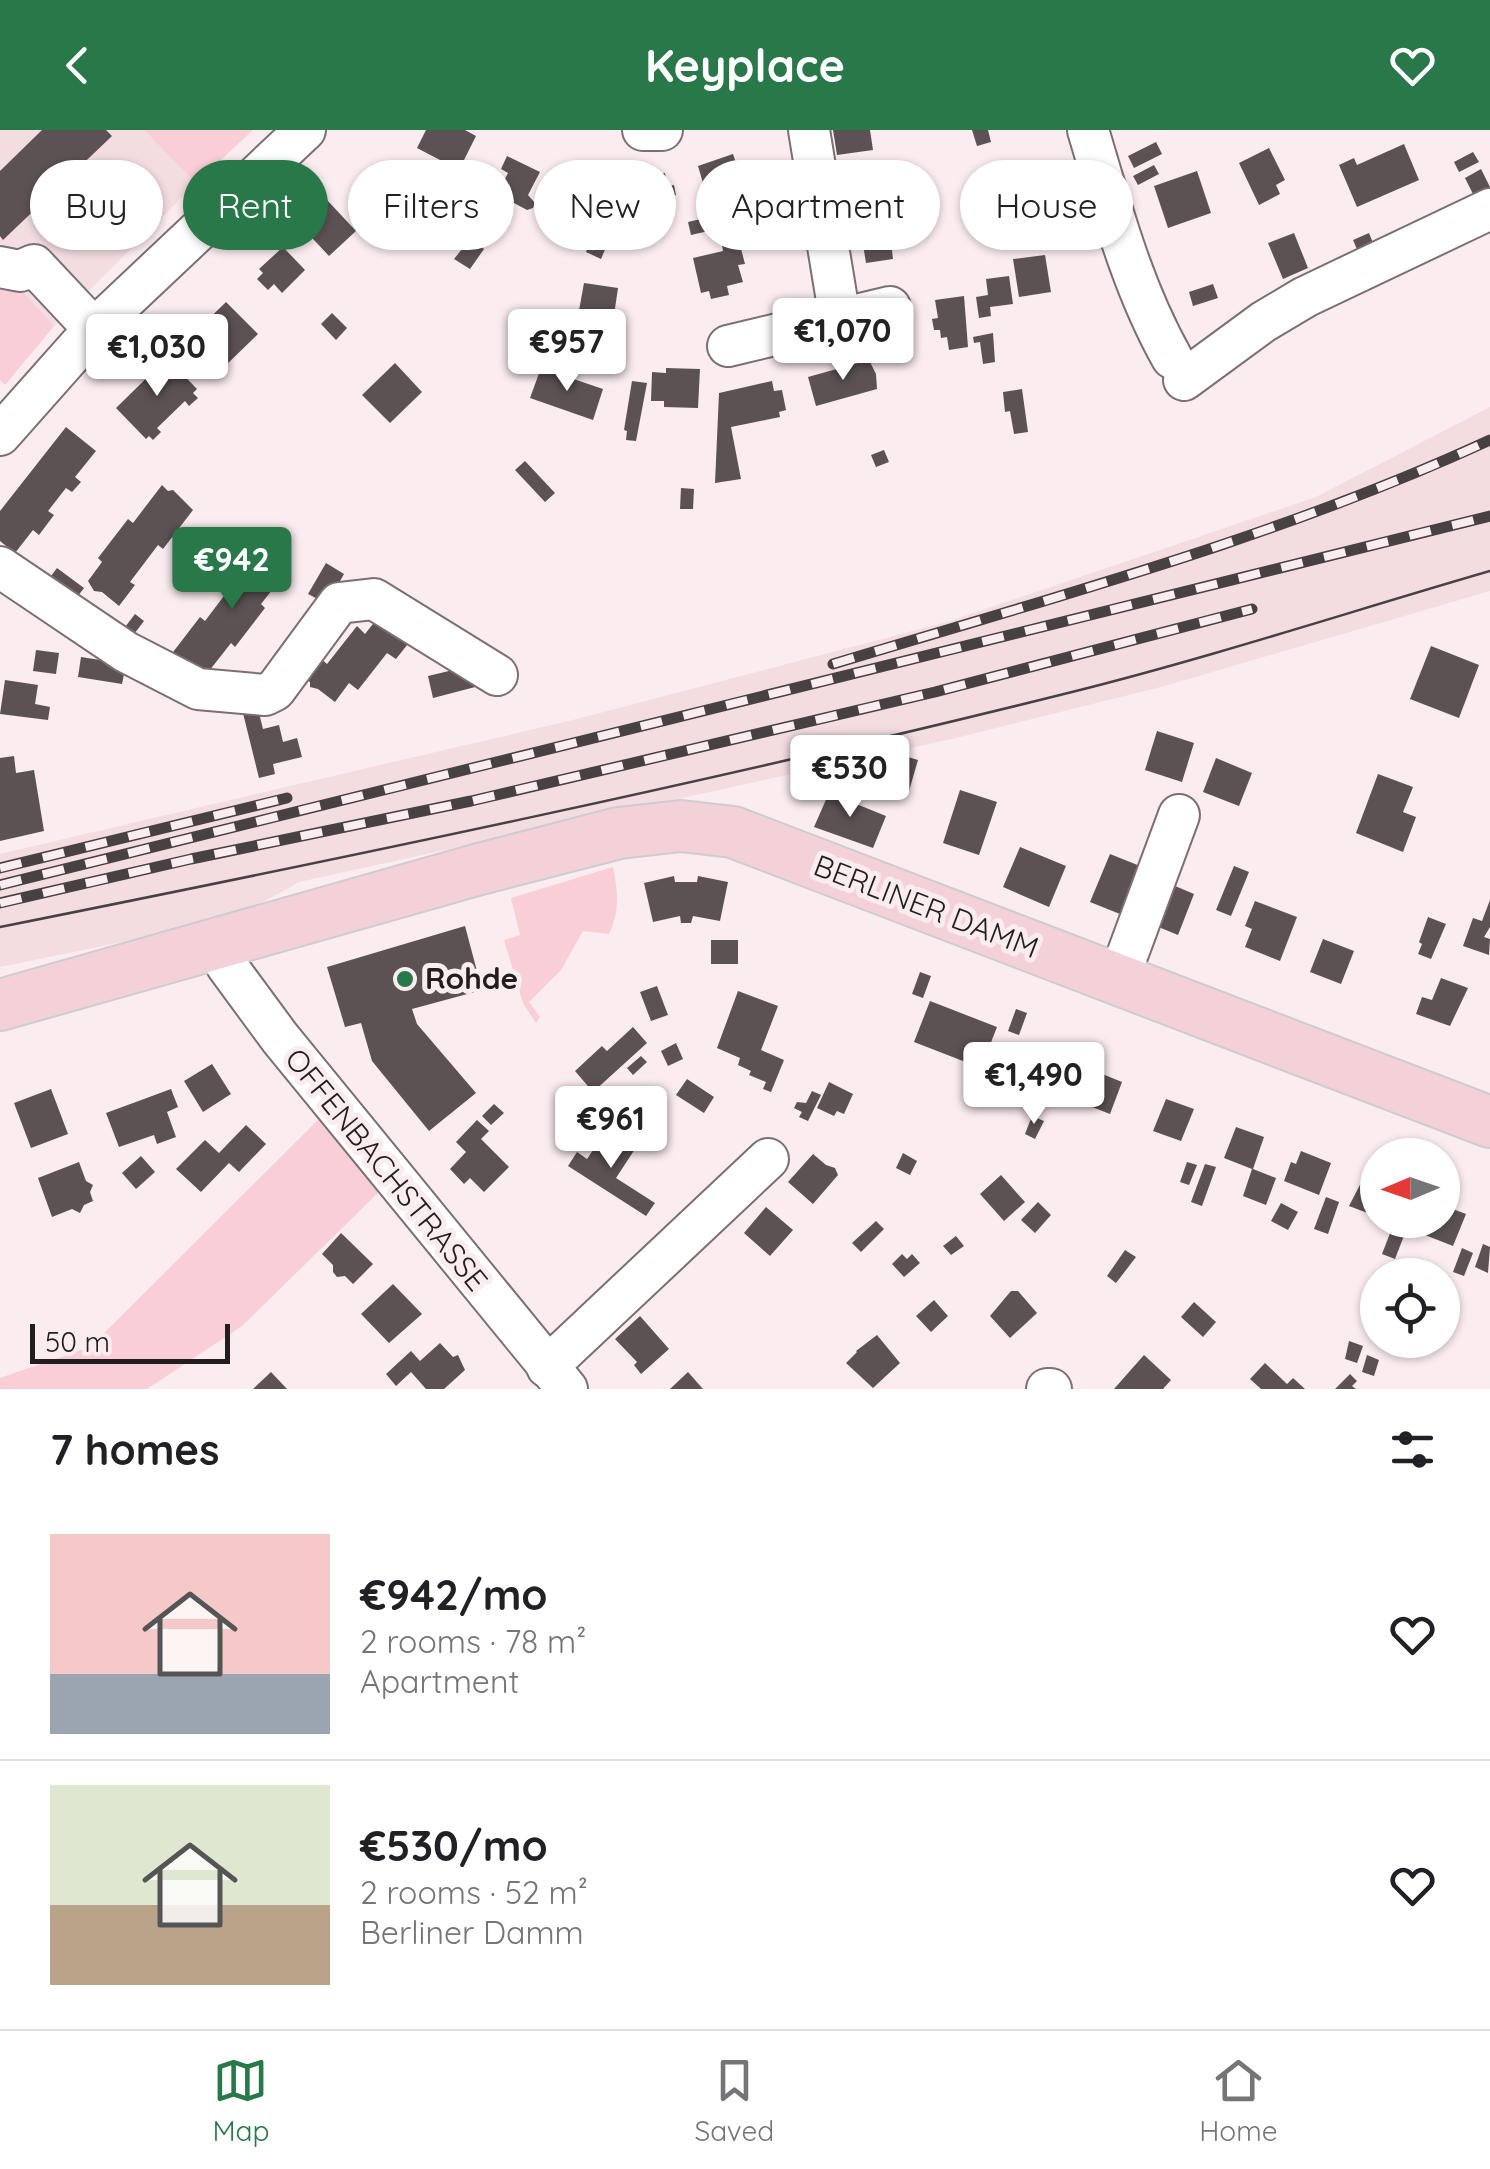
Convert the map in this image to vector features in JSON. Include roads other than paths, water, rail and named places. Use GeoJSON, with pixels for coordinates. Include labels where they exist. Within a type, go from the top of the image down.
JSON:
{"type":"FeatureCollection","features":[{"type":"Feature","properties":{"kind":"main road","name":"BERLINER DAMM"},"geometry":{"type":"LineString","coordinates":[[0,1005],[476,870],[618,833],[681,826],[733,832],[1490,1122]]}},
{"type":"Feature","properties":{"kind":"street"},"geometry":{"type":"LineString","coordinates":[[0,436],[94,329],[305,130]]}},
{"type":"Feature","properties":{"kind":"street"},"geometry":{"type":"LineString","coordinates":[[643,130],[662,130]]}},
{"type":"Feature","properties":{"kind":"street"},"geometry":{"type":"LineString","coordinates":[[809,130],[840,319]]}},
{"type":"Feature","properties":{"kind":"street"},"geometry":{"type":"LineString","coordinates":[[1088,130],[1152,323],[1178,369],[1305,297],[1490,209]]}},
{"type":"Feature","properties":{"kind":"street"},"geometry":{"type":"LineString","coordinates":[[17,266],[94,329]]}},
{"type":"Feature","properties":{"kind":"street"},"geometry":{"type":"LineString","coordinates":[[728,346],[890,307]]}},
{"type":"Feature","properties":{"kind":"street"},"geometry":{"type":"LineString","coordinates":[[0,566],[126,652],[198,689],[266,695],[274,690],[339,603],[374,599],[497,674]]}},
{"type":"Feature","properties":{"kind":"street"},"geometry":{"type":"LineString","coordinates":[[1118,980],[1179,814]]}},
{"type":"Feature","properties":{"kind":"street","name":"OFFENBACHSTRASSE"},"geometry":{"type":"LineString","coordinates":[[216,944],[227,966],[280,1038],[557,1378]]}},
{"type":"Feature","properties":{"kind":"street"},"geometry":{"type":"LineString","coordinates":[[557,1378],[768,1159]]}},
{"type":"Feature","properties":{"kind":"tram line"},"geometry":{"type":"LineString","coordinates":[[0,927],[540,815],[942,724],[1180,663],[1490,571]]}},
{"type":"Feature","properties":{"kind":"railway"},"geometry":{"type":"LineString","coordinates":[[833,664],[1248,536],[1411,475],[1490,440]]}},
{"type":"Feature","properties":{"kind":"railway"},"geometry":{"type":"LineString","coordinates":[[0,885],[1490,516]]}},
{"type":"Feature","properties":{"kind":"railway"},"geometry":{"type":"LineString","coordinates":[[0,903],[471,801],[935,692],[1252,609]]}},
{"type":"Feature","properties":{"kind":"railway"},"geometry":{"type":"LineString","coordinates":[[0,868],[287,798]]}},
{"type":"Feature","properties":{"kind":"place","name":"Rohde"},"geometry":{"type":"Point","coordinates":[405,979]}}]}
